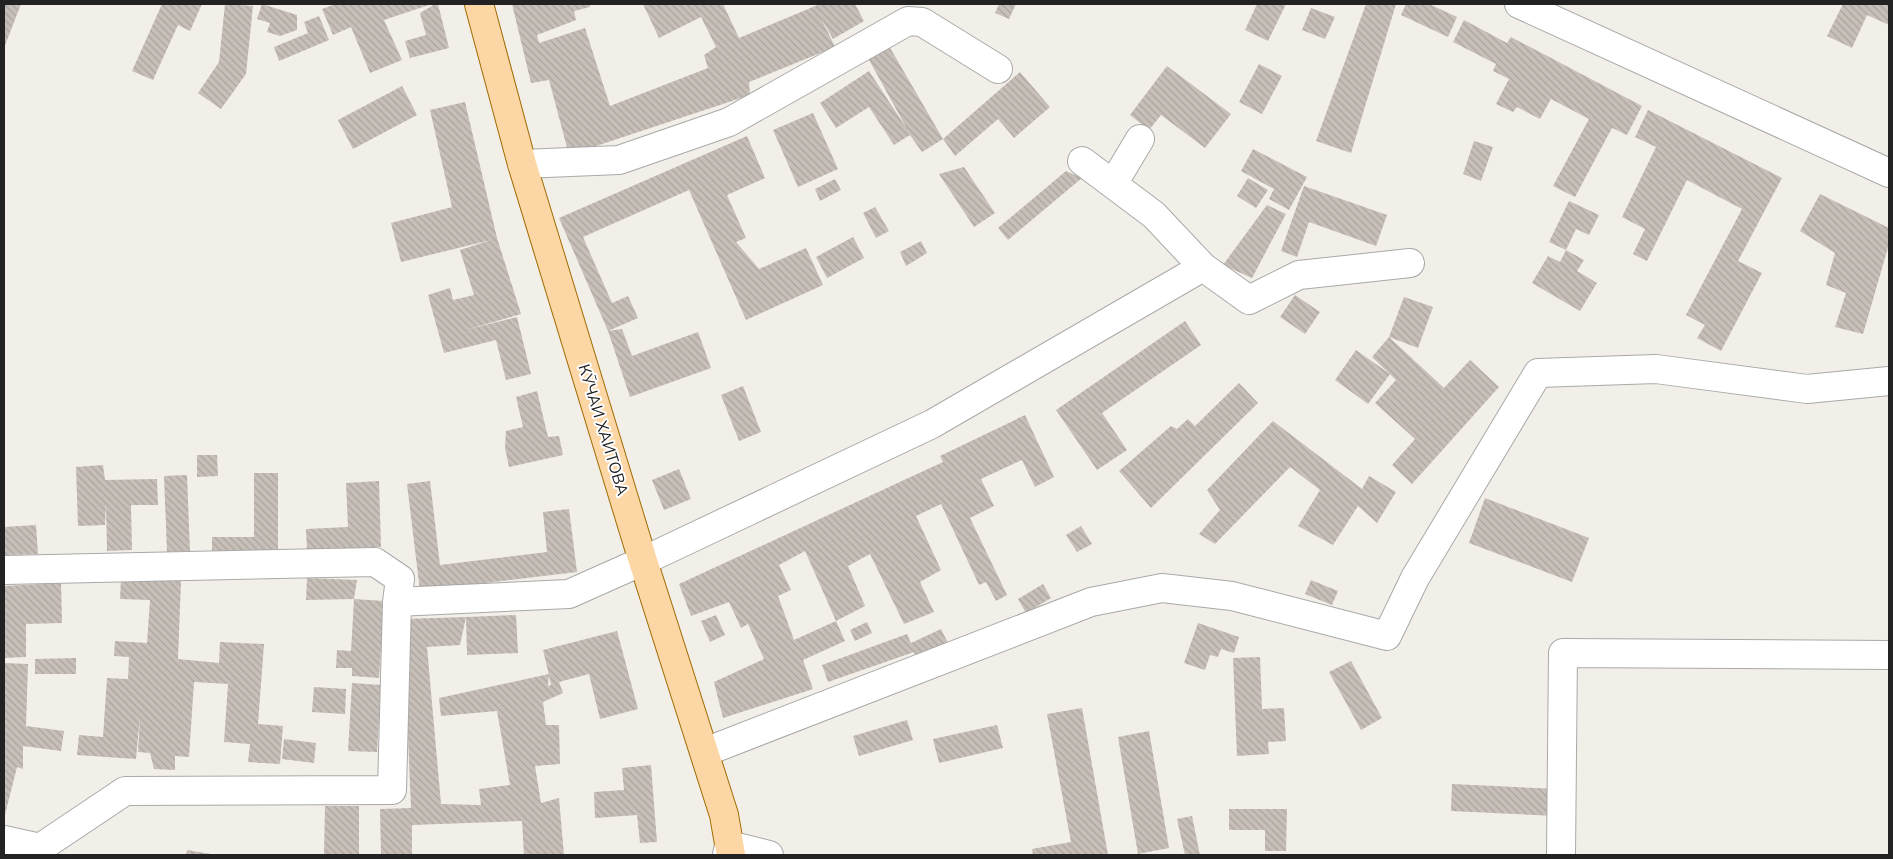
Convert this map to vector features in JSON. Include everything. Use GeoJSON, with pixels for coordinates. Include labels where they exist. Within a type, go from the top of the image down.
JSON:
{"type":"FeatureCollection","features":[{"type":"Feature","properties":{"kind":"main road","name":"КӮЧАИ ХАИТОВА"},"geometry":{"type":"LineString","coordinates":[[479,4],[522,164],[643,561],[724,815],[729,852]]}},
{"type":"Feature","properties":{"kind":"street"},"geometry":{"type":"LineString","coordinates":[[1519,4],[1889,173]]}},
{"type":"Feature","properties":{"kind":"street"},"geometry":{"type":"LineString","coordinates":[[522,164],[619,160],[729,122],[908,21],[922,22],[998,70]]}},
{"type":"Feature","properties":{"kind":"street"},"geometry":{"type":"LineString","coordinates":[[1113,184],[1140,139]]}},
{"type":"Feature","properties":{"kind":"street"},"geometry":{"type":"LineString","coordinates":[[1082,161],[1154,215],[1203,267],[1249,300],[1299,275],[1410,263]]}},
{"type":"Feature","properties":{"kind":"street"},"geometry":{"type":"LineString","coordinates":[[397,602],[569,594],[932,424],[1203,267]]}},
{"type":"Feature","properties":{"kind":"street"},"geometry":{"type":"LineString","coordinates":[[705,752],[1090,602],[1162,588],[1232,596],[1387,636],[1415,578],[1538,373],[1656,369],[1808,389],[1889,382]]}},
{"type":"Feature","properties":{"kind":"street"},"geometry":{"type":"LineString","coordinates":[[4,570],[375,562],[400,580],[397,602],[392,790],[125,791],[40,848],[4,840]]}},
{"type":"Feature","properties":{"kind":"street"},"geometry":{"type":"LineString","coordinates":[[1561,855],[1563,654],[1889,655]]}},
{"type":"Feature","properties":{"kind":"street"},"geometry":{"type":"LineString","coordinates":[[729,852],[769,855]]}},
{"type":"Feature","properties":{"kind":"building"},"geometry":{"type":"Polygon","coordinates":[[[4,4],[21,4],[4,48],[4,4]]]}},
{"type":"Feature","properties":{"kind":"building"},"geometry":{"type":"Polygon","coordinates":[[[162,4],[202,4],[190,31],[178,25],[153,80],[132,71],[162,4]]]}},
{"type":"Feature","properties":{"kind":"building"},"geometry":{"type":"Polygon","coordinates":[[[225,4],[253,6],[246,74],[221,109],[198,93],[219,62],[225,4]]]}},
{"type":"Feature","properties":{"kind":"building"},"geometry":{"type":"Polygon","coordinates":[[[262,4],[297,15],[297,30],[280,36],[267,32],[270,23],[257,19],[262,4]]]}},
{"type":"Feature","properties":{"kind":"building"},"geometry":{"type":"Polygon","coordinates":[[[336,4],[432,4],[384,20],[402,60],[370,73],[351,27],[333,35],[322,9],[336,4]]]}},
{"type":"Feature","properties":{"kind":"building"},"geometry":{"type":"Polygon","coordinates":[[[438,4],[449,48],[410,58],[405,41],[426,35],[420,13],[438,4]]]}},
{"type":"Feature","properties":{"kind":"building"},"geometry":{"type":"Polygon","coordinates":[[[512,4],[590,4],[590,7],[574,11],[576,20],[537,35],[539,43],[585,28],[610,106],[708,68],[704,55],[716,47],[701,17],[659,38],[643,4],[723,4],[739,38],[820,4],[855,4],[864,21],[833,39],[821,18],[835,47],[749,82],[750,95],[569,155],[549,80],[531,83],[512,4]]]}},
{"type":"Feature","properties":{"kind":"building"},"geometry":{"type":"Polygon","coordinates":[[[999,4],[1016,4],[1009,19],[995,13],[999,4]]]}},
{"type":"Feature","properties":{"kind":"building"},"geometry":{"type":"Polygon","coordinates":[[[1257,4],[1286,4],[1268,41],[1245,30],[1257,4]]]}},
{"type":"Feature","properties":{"kind":"building"},"geometry":{"type":"Polygon","coordinates":[[[1366,4],[1396,4],[1351,153],[1316,141],[1366,4]]]}},
{"type":"Feature","properties":{"kind":"building"},"geometry":{"type":"Polygon","coordinates":[[[1406,4],[1429,4],[1457,17],[1448,37],[1401,15],[1406,4]]]}},
{"type":"Feature","properties":{"kind":"building"},"geometry":{"type":"Polygon","coordinates":[[[1843,4],[1889,4],[1889,25],[1867,15],[1852,48],[1827,36],[1843,4]]]}},
{"type":"Feature","properties":{"kind":"building"},"geometry":{"type":"Polygon","coordinates":[[[1311,8],[1335,17],[1325,39],[1302,30],[1311,8]]]}},
{"type":"Feature","properties":{"kind":"building"},"geometry":{"type":"Polygon","coordinates":[[[319,16],[329,40],[279,61],[274,47],[308,33],[304,22],[319,16]]]}},
{"type":"Feature","properties":{"kind":"building"},"geometry":{"type":"Polygon","coordinates":[[[1464,20],[1507,43],[1511,37],[1642,106],[1627,135],[1612,128],[1575,197],[1553,186],[1589,119],[1551,99],[1540,119],[1517,107],[1513,112],[1496,104],[1509,79],[1493,71],[1496,64],[1453,42],[1464,20]]]}},
{"type":"Feature","properties":{"kind":"building"},"geometry":{"type":"Polygon","coordinates":[[[889,46],[943,139],[922,152],[910,135],[894,145],[869,107],[836,128],[820,103],[869,71],[907,129],[868,58],[889,46]]]}},
{"type":"Feature","properties":{"kind":"building"},"geometry":{"type":"Polygon","coordinates":[[[1259,64],[1282,76],[1262,114],[1239,102],[1259,64]]]}},
{"type":"Feature","properties":{"kind":"building"},"geometry":{"type":"Polygon","coordinates":[[[1167,66],[1231,114],[1205,148],[1161,115],[1149,130],[1130,115],[1167,66]]]}},
{"type":"Feature","properties":{"kind":"building"},"geometry":{"type":"Polygon","coordinates":[[[1020,72],[1050,107],[1014,138],[998,119],[955,156],[943,139],[1020,72]]]}},
{"type":"Feature","properties":{"kind":"building"},"geometry":{"type":"Polygon","coordinates":[[[402,86],[417,115],[353,149],[338,120],[402,86]]]}},
{"type":"Feature","properties":{"kind":"building"},"geometry":{"type":"Polygon","coordinates":[[[465,102],[497,238],[521,314],[469,329],[517,317],[531,374],[506,380],[496,340],[444,353],[428,295],[450,288],[453,300],[474,295],[460,250],[491,240],[401,262],[391,223],[452,207],[430,110],[465,102]]]}},
{"type":"Feature","properties":{"kind":"building"},"geometry":{"type":"Polygon","coordinates":[[[1648,110],[1782,178],[1738,261],[1762,273],[1721,351],[1697,338],[1705,325],[1686,315],[1742,209],[1687,180],[1647,261],[1633,254],[1645,229],[1622,217],[1656,147],[1635,137],[1648,110]]]}},
{"type":"Feature","properties":{"kind":"building"},"geometry":{"type":"Polygon","coordinates":[[[813,113],[838,169],[798,187],[773,130],[813,113]]]}},
{"type":"Feature","properties":{"kind":"building"},"geometry":{"type":"Polygon","coordinates":[[[747,136],[765,178],[727,195],[746,238],[736,242],[759,269],[806,248],[823,285],[746,320],[689,190],[583,237],[612,303],[628,296],[638,318],[608,331],[559,218],[747,136]]]}},
{"type":"Feature","properties":{"kind":"building"},"geometry":{"type":"Polygon","coordinates":[[[1474,141],[1493,147],[1481,181],[1463,174],[1474,141]]]}},
{"type":"Feature","properties":{"kind":"building"},"geometry":{"type":"Polygon","coordinates":[[[1253,149],[1307,177],[1289,210],[1269,199],[1274,189],[1241,171],[1253,149]]]}},
{"type":"Feature","properties":{"kind":"building"},"geometry":{"type":"Polygon","coordinates":[[[964,167],[995,213],[974,227],[939,174],[964,167]]]}},
{"type":"Feature","properties":{"kind":"building"},"geometry":{"type":"Polygon","coordinates":[[[1066,171],[1082,178],[1008,240],[998,228],[1066,171]]]}},
{"type":"Feature","properties":{"kind":"building"},"geometry":{"type":"Polygon","coordinates":[[[1248,178],[1268,190],[1256,208],[1237,196],[1248,178]]]}},
{"type":"Feature","properties":{"kind":"building"},"geometry":{"type":"Polygon","coordinates":[[[835,179],[841,190],[820,201],[815,189],[835,179]]]}},
{"type":"Feature","properties":{"kind":"building"},"geometry":{"type":"Polygon","coordinates":[[[1304,186],[1387,215],[1376,246],[1309,222],[1297,257],[1281,251],[1304,186]]]}},
{"type":"Feature","properties":{"kind":"building"},"geometry":{"type":"Polygon","coordinates":[[[1820,194],[1889,228],[1889,244],[1863,334],[1835,327],[1846,293],[1826,285],[1835,253],[1800,231],[1820,194]]]}},
{"type":"Feature","properties":{"kind":"building"},"geometry":{"type":"Polygon","coordinates":[[[1569,201],[1599,215],[1589,235],[1576,229],[1566,250],[1549,242],[1569,201]]]}},
{"type":"Feature","properties":{"kind":"building"},"geometry":{"type":"Polygon","coordinates":[[[1267,205],[1286,214],[1252,278],[1223,265],[1267,205]]]}},
{"type":"Feature","properties":{"kind":"building"},"geometry":{"type":"Polygon","coordinates":[[[875,207],[889,231],[876,238],[863,213],[875,207]]]}},
{"type":"Feature","properties":{"kind":"building"},"geometry":{"type":"Polygon","coordinates":[[[853,237],[864,258],[827,278],[816,257],[853,237]]]}},
{"type":"Feature","properties":{"kind":"building"},"geometry":{"type":"Polygon","coordinates":[[[921,241],[927,253],[906,266],[900,252],[921,241]]]}},
{"type":"Feature","properties":{"kind":"building"},"geometry":{"type":"Polygon","coordinates":[[[1566,250],[1584,260],[1577,271],[1597,283],[1580,311],[1532,283],[1548,256],[1560,262],[1566,250]]]}},
{"type":"Feature","properties":{"kind":"building"},"geometry":{"type":"Polygon","coordinates":[[[1295,295],[1320,312],[1305,334],[1280,317],[1295,295]]]}},
{"type":"Feature","properties":{"kind":"building"},"geometry":{"type":"Polygon","coordinates":[[[1404,297],[1433,307],[1418,348],[1389,337],[1404,297]]]}},
{"type":"Feature","properties":{"kind":"building"},"geometry":{"type":"Polygon","coordinates":[[[1185,321],[1201,345],[1102,413],[1127,450],[1097,470],[1056,410],[1185,321]]]}},
{"type":"Feature","properties":{"kind":"building"},"geometry":{"type":"Polygon","coordinates":[[[622,329],[632,356],[698,332],[711,368],[630,397],[608,331],[622,329]]]}},
{"type":"Feature","properties":{"kind":"building"},"geometry":{"type":"Polygon","coordinates":[[[1389,337],[1444,388],[1470,360],[1499,387],[1412,484],[1392,465],[1415,439],[1375,403],[1396,380],[1372,357],[1389,337]]]}},
{"type":"Feature","properties":{"kind":"building"},"geometry":{"type":"Polygon","coordinates":[[[1356,350],[1390,374],[1368,404],[1335,380],[1356,350]]]}},
{"type":"Feature","properties":{"kind":"building"},"geometry":{"type":"Polygon","coordinates":[[[1239,383],[1258,403],[1151,508],[1119,471],[1171,426],[1177,429],[1188,419],[1195,426],[1239,383]]]}},
{"type":"Feature","properties":{"kind":"building"},"geometry":{"type":"Polygon","coordinates":[[[743,386],[761,432],[739,441],[721,395],[743,386]]]}},
{"type":"Feature","properties":{"kind":"building"},"geometry":{"type":"Polygon","coordinates":[[[537,391],[548,437],[559,436],[563,455],[509,467],[505,448],[506,431],[523,427],[516,397],[537,391]]]}},
{"type":"Feature","properties":{"kind":"building"},"geometry":{"type":"Polygon","coordinates":[[[1025,415],[1054,477],[1035,487],[1022,460],[981,479],[994,506],[970,518],[1007,595],[996,601],[986,582],[979,585],[941,504],[916,516],[941,570],[920,582],[934,612],[904,624],[870,554],[848,566],[865,606],[836,621],[845,641],[803,660],[813,689],[723,718],[714,682],[764,659],[748,624],[741,628],[729,602],[691,616],[679,584],[943,462],[940,456],[1025,415]],[[805,551],[779,565],[791,590],[778,596],[794,640],[836,621],[805,551]]]}},
{"type":"Feature","properties":{"kind":"building"},"geometry":{"type":"Polygon","coordinates":[[[1273,421],[1362,489],[1369,476],[1396,492],[1377,523],[1358,506],[1333,545],[1298,526],[1320,490],[1290,467],[1215,544],[1199,534],[1220,510],[1207,490],[1273,421]]]}},
{"type":"Feature","properties":{"kind":"building"},"geometry":{"type":"Polygon","coordinates":[[[197,455],[217,455],[218,476],[197,477],[197,455]]]}},
{"type":"Feature","properties":{"kind":"building"},"geometry":{"type":"Polygon","coordinates":[[[103,465],[105,480],[157,479],[158,505],[131,505],[132,550],[107,551],[106,504],[105,525],[78,526],[76,467],[103,465]]]}},
{"type":"Feature","properties":{"kind":"building"},"geometry":{"type":"Polygon","coordinates":[[[679,469],[691,499],[664,510],[652,480],[679,469]]]}},
{"type":"Feature","properties":{"kind":"building"},"geometry":{"type":"Polygon","coordinates":[[[254,473],[278,473],[278,554],[212,555],[212,537],[254,537],[254,473]]]}},
{"type":"Feature","properties":{"kind":"building"},"geometry":{"type":"Polygon","coordinates":[[[187,475],[190,551],[167,552],[164,476],[187,475]]]}},
{"type":"Feature","properties":{"kind":"building"},"geometry":{"type":"Polygon","coordinates":[[[379,481],[381,547],[307,550],[306,529],[348,527],[346,483],[379,481]]]}},
{"type":"Feature","properties":{"kind":"building"},"geometry":{"type":"Polygon","coordinates":[[[430,481],[440,565],[547,552],[543,512],[569,509],[577,572],[420,591],[407,484],[430,481]]]}},
{"type":"Feature","properties":{"kind":"building"},"geometry":{"type":"Polygon","coordinates":[[[1485,498],[1589,538],[1572,582],[1469,543],[1485,498]]]}},
{"type":"Feature","properties":{"kind":"building"},"geometry":{"type":"Polygon","coordinates":[[[36,525],[38,554],[4,555],[4,527],[36,525]]]}},
{"type":"Feature","properties":{"kind":"building"},"geometry":{"type":"Polygon","coordinates":[[[1081,526],[1092,544],[1077,552],[1066,535],[1081,526]]]}},
{"type":"Feature","properties":{"kind":"building"},"geometry":{"type":"Polygon","coordinates":[[[121,578],[181,581],[178,659],[219,663],[220,642],[264,644],[258,724],[283,726],[280,764],[248,762],[250,744],[224,742],[228,684],[194,682],[189,757],[175,756],[175,770],[154,769],[150,753],[138,752],[140,716],[136,759],[77,755],[79,735],[103,737],[107,678],[128,679],[129,657],[114,656],[115,641],[147,643],[150,600],[120,599],[121,578]]]}},
{"type":"Feature","properties":{"kind":"building"},"geometry":{"type":"Polygon","coordinates":[[[307,578],[357,580],[354,599],[306,600],[307,578]]]}},
{"type":"Feature","properties":{"kind":"building"},"geometry":{"type":"Polygon","coordinates":[[[1311,580],[1338,591],[1332,605],[1305,594],[1311,580]]]}},
{"type":"Feature","properties":{"kind":"building"},"geometry":{"type":"Polygon","coordinates":[[[61,583],[62,623],[26,624],[26,657],[4,658],[4,586],[61,583]]]}},
{"type":"Feature","properties":{"kind":"building"},"geometry":{"type":"Polygon","coordinates":[[[1043,584],[1051,598],[1026,613],[1018,599],[1043,584]]]}},
{"type":"Feature","properties":{"kind":"building"},"geometry":{"type":"Polygon","coordinates":[[[354,599],[384,601],[379,678],[352,676],[352,668],[336,668],[337,650],[351,651],[354,599]]]}},
{"type":"Feature","properties":{"kind":"building"},"geometry":{"type":"Polygon","coordinates":[[[516,615],[518,653],[467,655],[466,617],[516,615]]]}},
{"type":"Feature","properties":{"kind":"building"},"geometry":{"type":"Polygon","coordinates":[[[716,615],[725,635],[710,642],[701,621],[716,615]]]}},
{"type":"Feature","properties":{"kind":"building"},"geometry":{"type":"Polygon","coordinates":[[[466,617],[460,645],[427,647],[441,804],[481,805],[479,789],[510,785],[497,711],[441,716],[439,698],[549,674],[543,650],[617,631],[638,709],[600,719],[589,674],[559,682],[563,693],[543,702],[546,725],[559,725],[560,764],[535,766],[541,803],[559,798],[564,855],[524,855],[522,821],[412,825],[412,855],[381,855],[380,809],[411,808],[403,619],[466,617]],[[549,675],[548,686],[551,685],[549,675]]]}},
{"type":"Feature","properties":{"kind":"building"},"geometry":{"type":"Polygon","coordinates":[[[867,622],[872,633],[855,641],[850,630],[867,622]]]}},
{"type":"Feature","properties":{"kind":"building"},"geometry":{"type":"Polygon","coordinates":[[[1198,623],[1239,637],[1234,653],[1221,649],[1218,657],[1210,655],[1205,670],[1184,663],[1198,623]]]}},
{"type":"Feature","properties":{"kind":"building"},"geometry":{"type":"Polygon","coordinates":[[[941,629],[948,643],[916,657],[914,652],[828,682],[822,665],[907,634],[911,643],[941,629]]]}},
{"type":"Feature","properties":{"kind":"building"},"geometry":{"type":"Polygon","coordinates":[[[1260,657],[1262,709],[1284,708],[1286,741],[1268,742],[1269,754],[1237,756],[1233,658],[1260,657]]]}},
{"type":"Feature","properties":{"kind":"building"},"geometry":{"type":"Polygon","coordinates":[[[76,658],[76,674],[35,674],[35,659],[76,658]]]}},
{"type":"Feature","properties":{"kind":"building"},"geometry":{"type":"Polygon","coordinates":[[[1351,661],[1382,718],[1361,730],[1329,672],[1351,661]]]}},
{"type":"Feature","properties":{"kind":"building"},"geometry":{"type":"Polygon","coordinates":[[[4,663],[28,664],[26,726],[64,731],[61,751],[23,746],[23,769],[17,767],[4,819],[4,663]]]}},
{"type":"Feature","properties":{"kind":"building"},"geometry":{"type":"Polygon","coordinates":[[[352,683],[381,685],[377,752],[348,751],[352,683]]]}},
{"type":"Feature","properties":{"kind":"building"},"geometry":{"type":"Polygon","coordinates":[[[314,687],[346,689],[345,714],[312,712],[314,687]]]}},
{"type":"Feature","properties":{"kind":"building"},"geometry":{"type":"Polygon","coordinates":[[[1082,708],[1108,855],[1033,855],[1032,849],[1071,842],[1047,714],[1082,708]]]}},
{"type":"Feature","properties":{"kind":"building"},"geometry":{"type":"Polygon","coordinates":[[[907,720],[913,740],[859,756],[853,736],[907,720]]]}},
{"type":"Feature","properties":{"kind":"building"},"geometry":{"type":"Polygon","coordinates":[[[997,725],[1003,748],[939,763],[933,739],[997,725]]]}},
{"type":"Feature","properties":{"kind":"building"},"geometry":{"type":"Polygon","coordinates":[[[1149,731],[1169,848],[1138,854],[1118,737],[1149,731]]]}},
{"type":"Feature","properties":{"kind":"building"},"geometry":{"type":"Polygon","coordinates":[[[284,739],[316,743],[314,763],[282,759],[284,739]]]}},
{"type":"Feature","properties":{"kind":"building"},"geometry":{"type":"Polygon","coordinates":[[[651,765],[657,842],[640,843],[637,815],[595,818],[594,792],[624,790],[622,768],[651,765]]]}},
{"type":"Feature","properties":{"kind":"building"},"geometry":{"type":"Polygon","coordinates":[[[1452,784],[1558,789],[1557,816],[1451,811],[1452,784]]]}},
{"type":"Feature","properties":{"kind":"building"},"geometry":{"type":"Polygon","coordinates":[[[325,806],[359,806],[359,855],[324,855],[325,806]]]}},
{"type":"Feature","properties":{"kind":"building"},"geometry":{"type":"Polygon","coordinates":[[[1229,809],[1287,809],[1286,851],[1265,851],[1265,830],[1229,830],[1229,809]]]}},
{"type":"Feature","properties":{"kind":"building"},"geometry":{"type":"Polygon","coordinates":[[[1192,816],[1200,855],[1185,855],[1177,819],[1192,816]]]}},
{"type":"Feature","properties":{"kind":"building"},"geometry":{"type":"Polygon","coordinates":[[[187,850],[211,854],[211,855],[186,855],[187,850]]]}}]}
